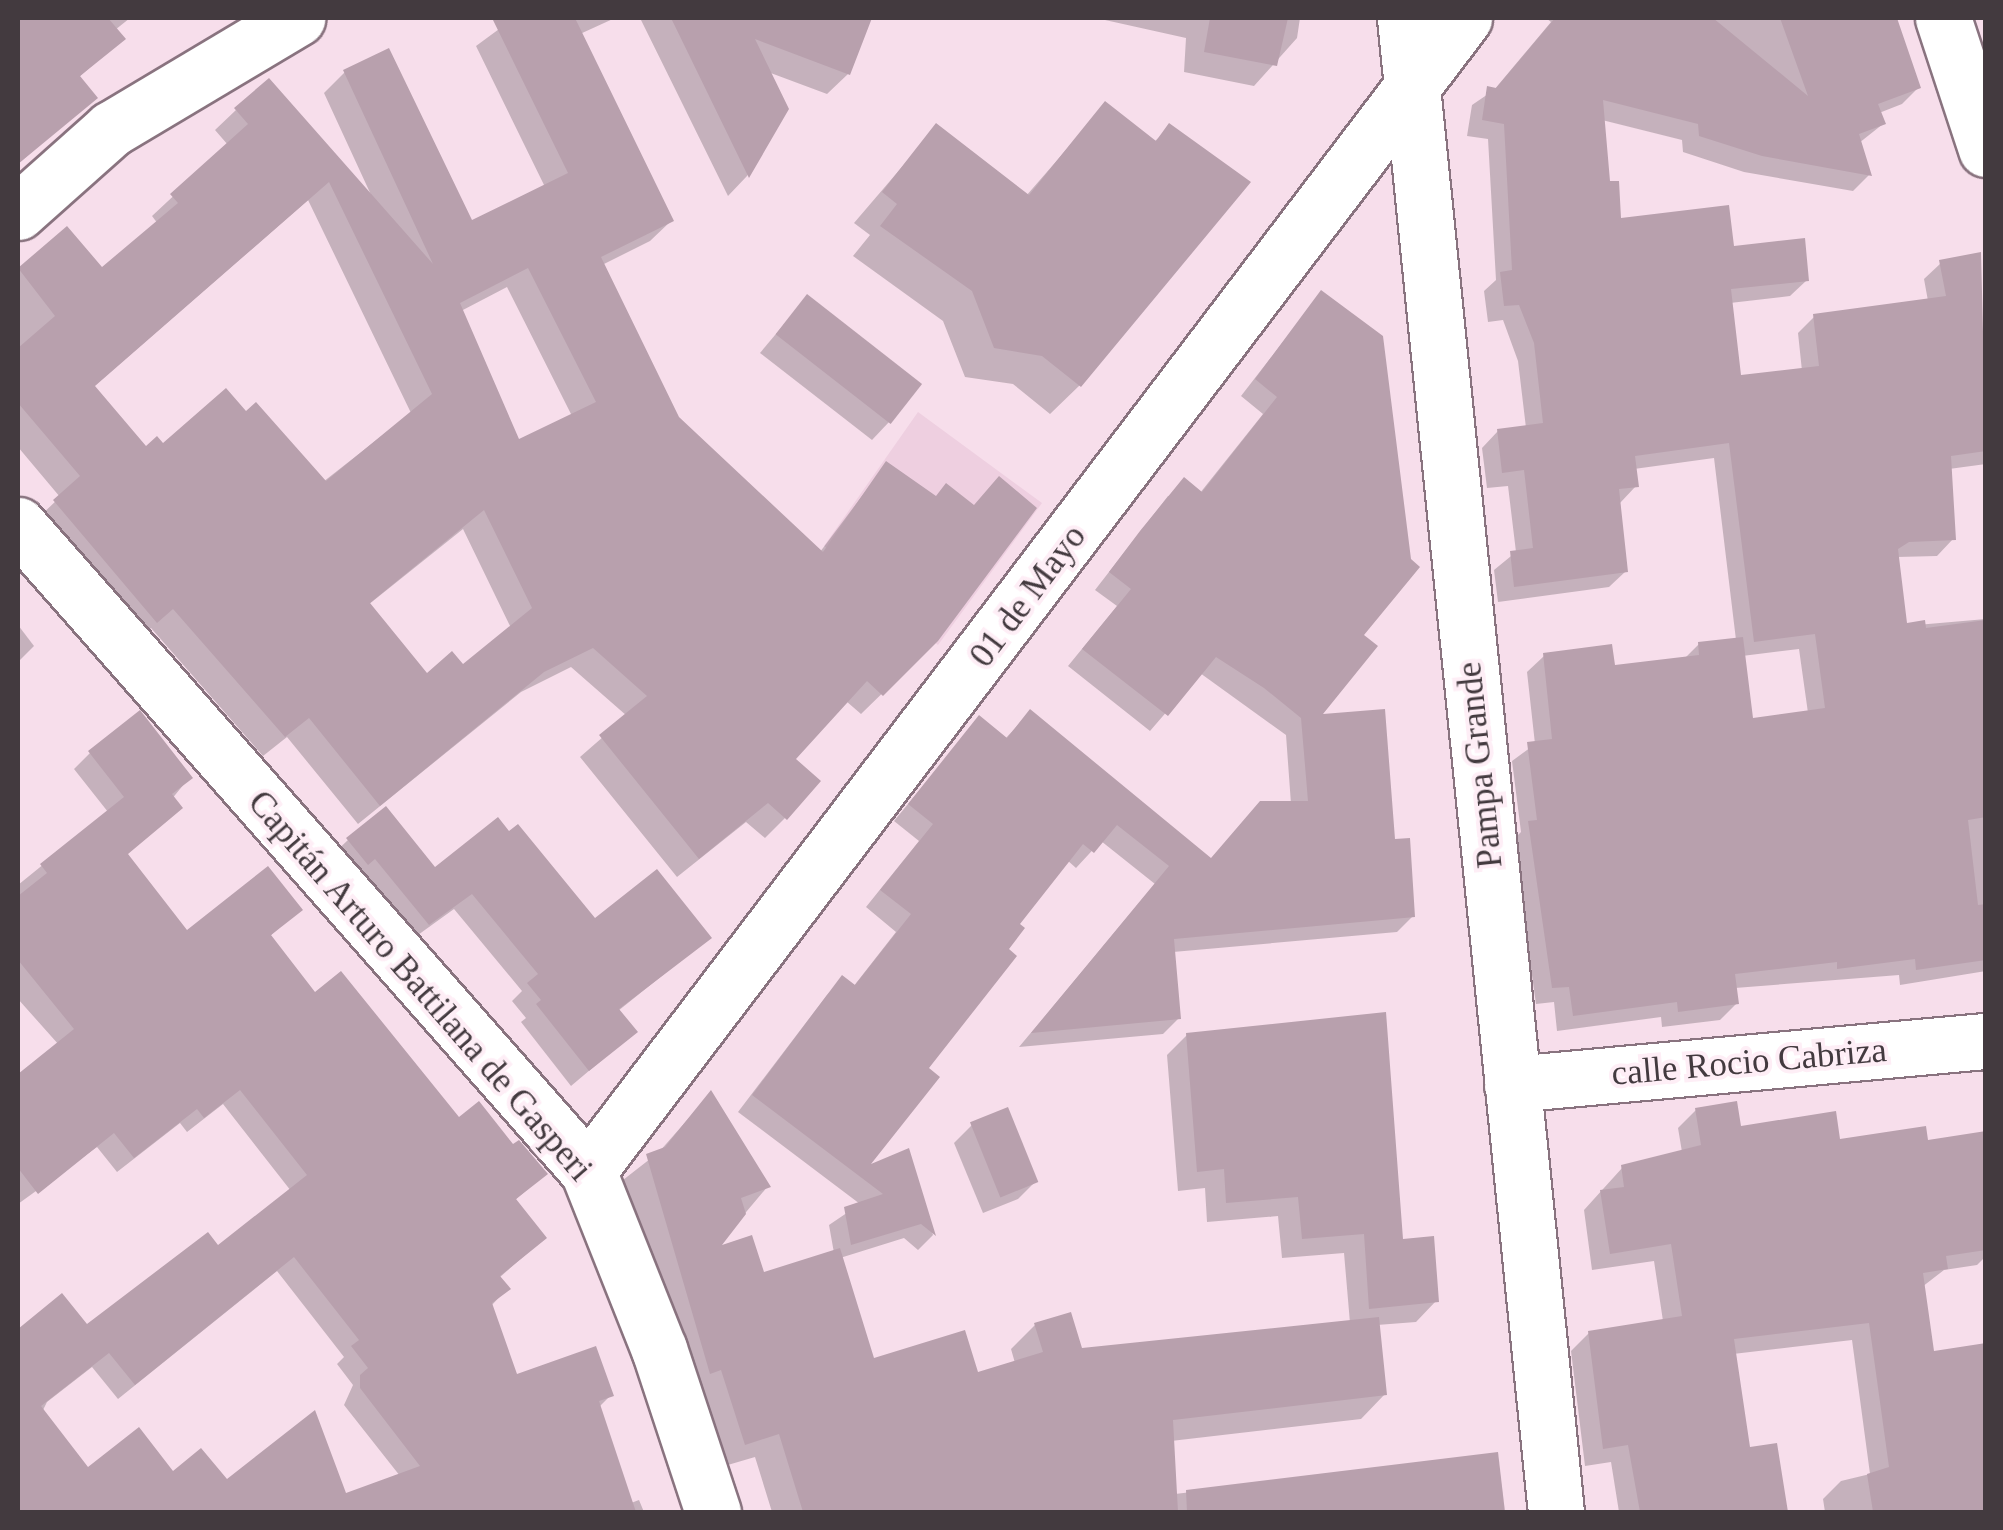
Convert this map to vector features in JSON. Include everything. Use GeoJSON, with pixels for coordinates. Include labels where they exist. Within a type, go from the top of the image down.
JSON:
{"type":"FeatureCollection","features":[{"type":"Feature","properties":{"kind":"street"},"geometry":{"type":"LineString","coordinates":[[18,212],[111,128],[296,18]]}},
{"type":"Feature","properties":{"kind":"street","name":"Pampa Grande"},"geometry":{"type":"LineString","coordinates":[[1404,18],[1556,1512]]}},
{"type":"Feature","properties":{"kind":"street","name":"01 de Mayo"},"geometry":{"type":"LineString","coordinates":[[588,1171],[1412,93],[1464,18]]}},
{"type":"Feature","properties":{"kind":"street"},"geometry":{"type":"LineString","coordinates":[[1943,18],[1986,148]]}},
{"type":"Feature","properties":{"kind":"street","name":"Capitán Arturo Battilana de Gasperi"},"geometry":{"type":"LineString","coordinates":[[18,525],[588,1171],[659,1349],[713,1512]]}},
{"type":"Feature","properties":{"kind":"street","name":"calle Rocio Cabriza"},"geometry":{"type":"LineString","coordinates":[[1512,1084],[1986,1041]]}},
{"type":"Feature","properties":{"kind":"shaded area"},"geometry":{"type":"Polygon","coordinates":[[[918,412],[1042,503],[938,645],[898,615],[905,605],[824,546],[918,412]]]}},
{"type":"Feature","properties":{"kind":"building"},"geometry":{"type":"Polygon","coordinates":[[[18,18],[108,18],[126,39],[80,76],[98,98],[18,164],[18,18]]]}},
{"type":"Feature","properties":{"kind":"building"},"geometry":{"type":"Polygon","coordinates":[[[492,18],[575,18],[674,221],[601,257],[679,417],[823,552],[886,461],[936,496],[946,483],[974,505],[999,476],[1037,508],[938,641],[883,696],[867,681],[796,759],[821,781],[787,820],[768,803],[699,859],[599,735],[647,696],[593,648],[544,672],[380,806],[309,718],[285,737],[173,609],[157,623],[53,500],[80,476],[18,403],[18,348],[55,316],[18,268],[67,226],[102,267],[178,203],[170,194],[248,124],[234,108],[269,78],[433,264],[343,70],[389,48],[472,220],[568,173],[492,18]],[[329,182],[95,386],[146,446],[157,436],[163,443],[226,388],[246,411],[256,402],[326,481],[432,394],[329,182]],[[528,268],[460,303],[519,439],[596,402],[528,268]],[[484,510],[370,603],[427,673],[452,651],[463,664],[532,608],[484,510]]]}},
{"type":"Feature","properties":{"kind":"building"},"geometry":{"type":"Polygon","coordinates":[[[671,18],[872,18],[850,75],[755,39],[789,109],[749,178],[671,18]]]}},
{"type":"Feature","properties":{"kind":"building"},"geometry":{"type":"Polygon","coordinates":[[[1210,18],[1288,18],[1277,66],[1204,52],[1210,18]]]}},
{"type":"Feature","properties":{"kind":"building"},"geometry":{"type":"Polygon","coordinates":[[[1555,18],[1713,18],[1808,96],[1780,18],[1897,18],[1921,88],[1878,104],[1886,124],[1859,134],[1872,176],[1762,156],[1699,136],[1698,124],[1603,100],[1610,181],[1619,181],[1621,218],[1729,205],[1734,246],[1805,238],[1809,281],[1731,289],[1741,375],[1819,366],[1813,314],[1946,296],[1939,260],[1981,252],[1986,451],[1951,456],[1956,540],[1909,542],[1898,549],[1907,623],[1925,620],[1926,628],[1986,620],[1986,817],[1968,820],[1978,905],[1986,904],[1986,960],[1916,970],[1915,959],[1837,969],[1837,962],[1735,974],[1739,1004],[1678,1012],[1677,1002],[1573,1016],[1569,987],[1552,988],[1528,821],[1537,820],[1527,742],[1552,739],[1543,653],[1612,644],[1615,665],[1699,655],[1698,642],[1743,637],[1753,718],[1825,708],[1815,634],[1754,642],[1729,443],[1635,456],[1639,487],[1619,489],[1628,572],[1514,587],[1510,551],[1533,548],[1524,470],[1502,473],[1497,429],[1543,423],[1534,343],[1519,305],[1504,306],[1500,272],[1512,270],[1504,124],[1482,120],[1487,86],[1496,88],[1555,18]]]}},
{"type":"Feature","properties":{"kind":"building"},"geometry":{"type":"Polygon","coordinates":[[[1105,101],[1156,141],[1169,123],[1251,182],[1081,387],[1042,356],[994,348],[972,291],[880,226],[897,204],[882,192],[936,123],[1029,195],[1105,101]]]}},
{"type":"Feature","properties":{"kind":"building"},"geometry":{"type":"Polygon","coordinates":[[[1321,290],[1383,336],[1411,559],[1420,567],[1364,635],[1378,646],[1323,714],[1385,709],[1395,839],[1410,838],[1415,917],[1174,939],[1181,1019],[1031,1033],[1169,866],[1117,825],[1094,853],[1083,844],[1020,924],[1025,928],[1009,949],[1017,956],[929,1068],[940,1077],[871,1164],[909,1148],[936,1236],[921,1224],[851,1245],[844,1207],[883,1194],[752,1095],[842,975],[855,985],[911,914],[880,890],[933,824],[908,804],[979,715],[1007,738],[1030,709],[1211,858],[1260,801],[1308,801],[1301,718],[1264,688],[1216,657],[1168,716],[1082,649],[1131,589],[1109,572],[1140,531],[1184,477],[1202,492],[1277,397],[1255,379],[1321,290]]]}},
{"type":"Feature","properties":{"kind":"building"},"geometry":{"type":"Polygon","coordinates":[[[807,294],[922,384],[891,424],[776,334],[807,294]]]}},
{"type":"Feature","properties":{"kind":"building"},"geometry":{"type":"Polygon","coordinates":[[[140,710],[193,778],[172,794],[183,808],[128,854],[187,930],[268,866],[303,910],[271,935],[315,992],[341,971],[459,1117],[479,1101],[513,1144],[519,1140],[548,1174],[516,1199],[547,1238],[500,1276],[511,1289],[492,1303],[517,1374],[596,1346],[614,1396],[599,1401],[636,1512],[18,1512],[18,1329],[62,1293],[87,1324],[208,1232],[218,1245],[307,1175],[240,1090],[204,1118],[197,1109],[134,1158],[114,1133],[38,1194],[18,1168],[18,1074],[74,1029],[18,960],[18,896],[47,873],[40,864],[124,797],[88,751],[140,710]],[[294,1257],[135,1385],[109,1353],[41,1406],[88,1467],[139,1427],[173,1471],[201,1448],[227,1479],[315,1410],[346,1493],[420,1466],[360,1388],[360,1375],[368,1368],[351,1346],[359,1340],[294,1257]]]}},
{"type":"Feature","properties":{"kind":"building"},"geometry":{"type":"Polygon","coordinates":[[[386,806],[435,867],[498,817],[509,831],[518,824],[595,918],[657,869],[712,938],[619,1009],[638,1032],[589,1071],[536,1004],[541,1000],[527,983],[538,974],[472,894],[429,925],[375,859],[368,865],[346,838],[386,806]]]}},
{"type":"Feature","properties":{"kind":"building"},"geometry":{"type":"Polygon","coordinates":[[[1386,1012],[1403,1239],[1434,1236],[1439,1302],[1369,1309],[1364,1234],[1302,1239],[1298,1197],[1226,1203],[1224,1169],[1197,1172],[1186,1033],[1386,1012]]]}},
{"type":"Feature","properties":{"kind":"building"},"geometry":{"type":"Polygon","coordinates":[[[711,1090],[771,1187],[741,1198],[746,1214],[722,1245],[752,1235],[764,1272],[840,1248],[874,1358],[965,1330],[978,1372],[1043,1352],[1034,1323],[1071,1312],[1082,1348],[1379,1317],[1387,1395],[1173,1420],[1178,1512],[803,1512],[779,1434],[745,1445],[721,1370],[710,1374],[646,1154],[665,1147],[711,1090]]]}},
{"type":"Feature","properties":{"kind":"building"},"geometry":{"type":"Polygon","coordinates":[[[1737,1101],[1741,1126],[1836,1111],[1840,1139],[1926,1126],[1928,1140],[1986,1131],[1986,1250],[1946,1256],[1948,1269],[1923,1273],[1934,1351],[1986,1343],[1986,1512],[1873,1512],[1867,1474],[1889,1467],[1869,1323],[1734,1339],[1750,1447],[1777,1443],[1788,1512],[1640,1512],[1628,1445],[1603,1449],[1588,1331],[1682,1316],[1671,1244],[1610,1254],[1600,1190],[1624,1187],[1621,1165],[1701,1145],[1695,1108],[1737,1101]]]}},
{"type":"Feature","properties":{"kind":"building"},"geometry":{"type":"Polygon","coordinates":[[[1008,1107],[1038,1182],[1000,1197],[970,1122],[1008,1107]]]}},
{"type":"Feature","properties":{"kind":"building"},"geometry":{"type":"Polygon","coordinates":[[[1498,1452],[1505,1512],[1187,1512],[1186,1490],[1498,1452]]]}}]}
